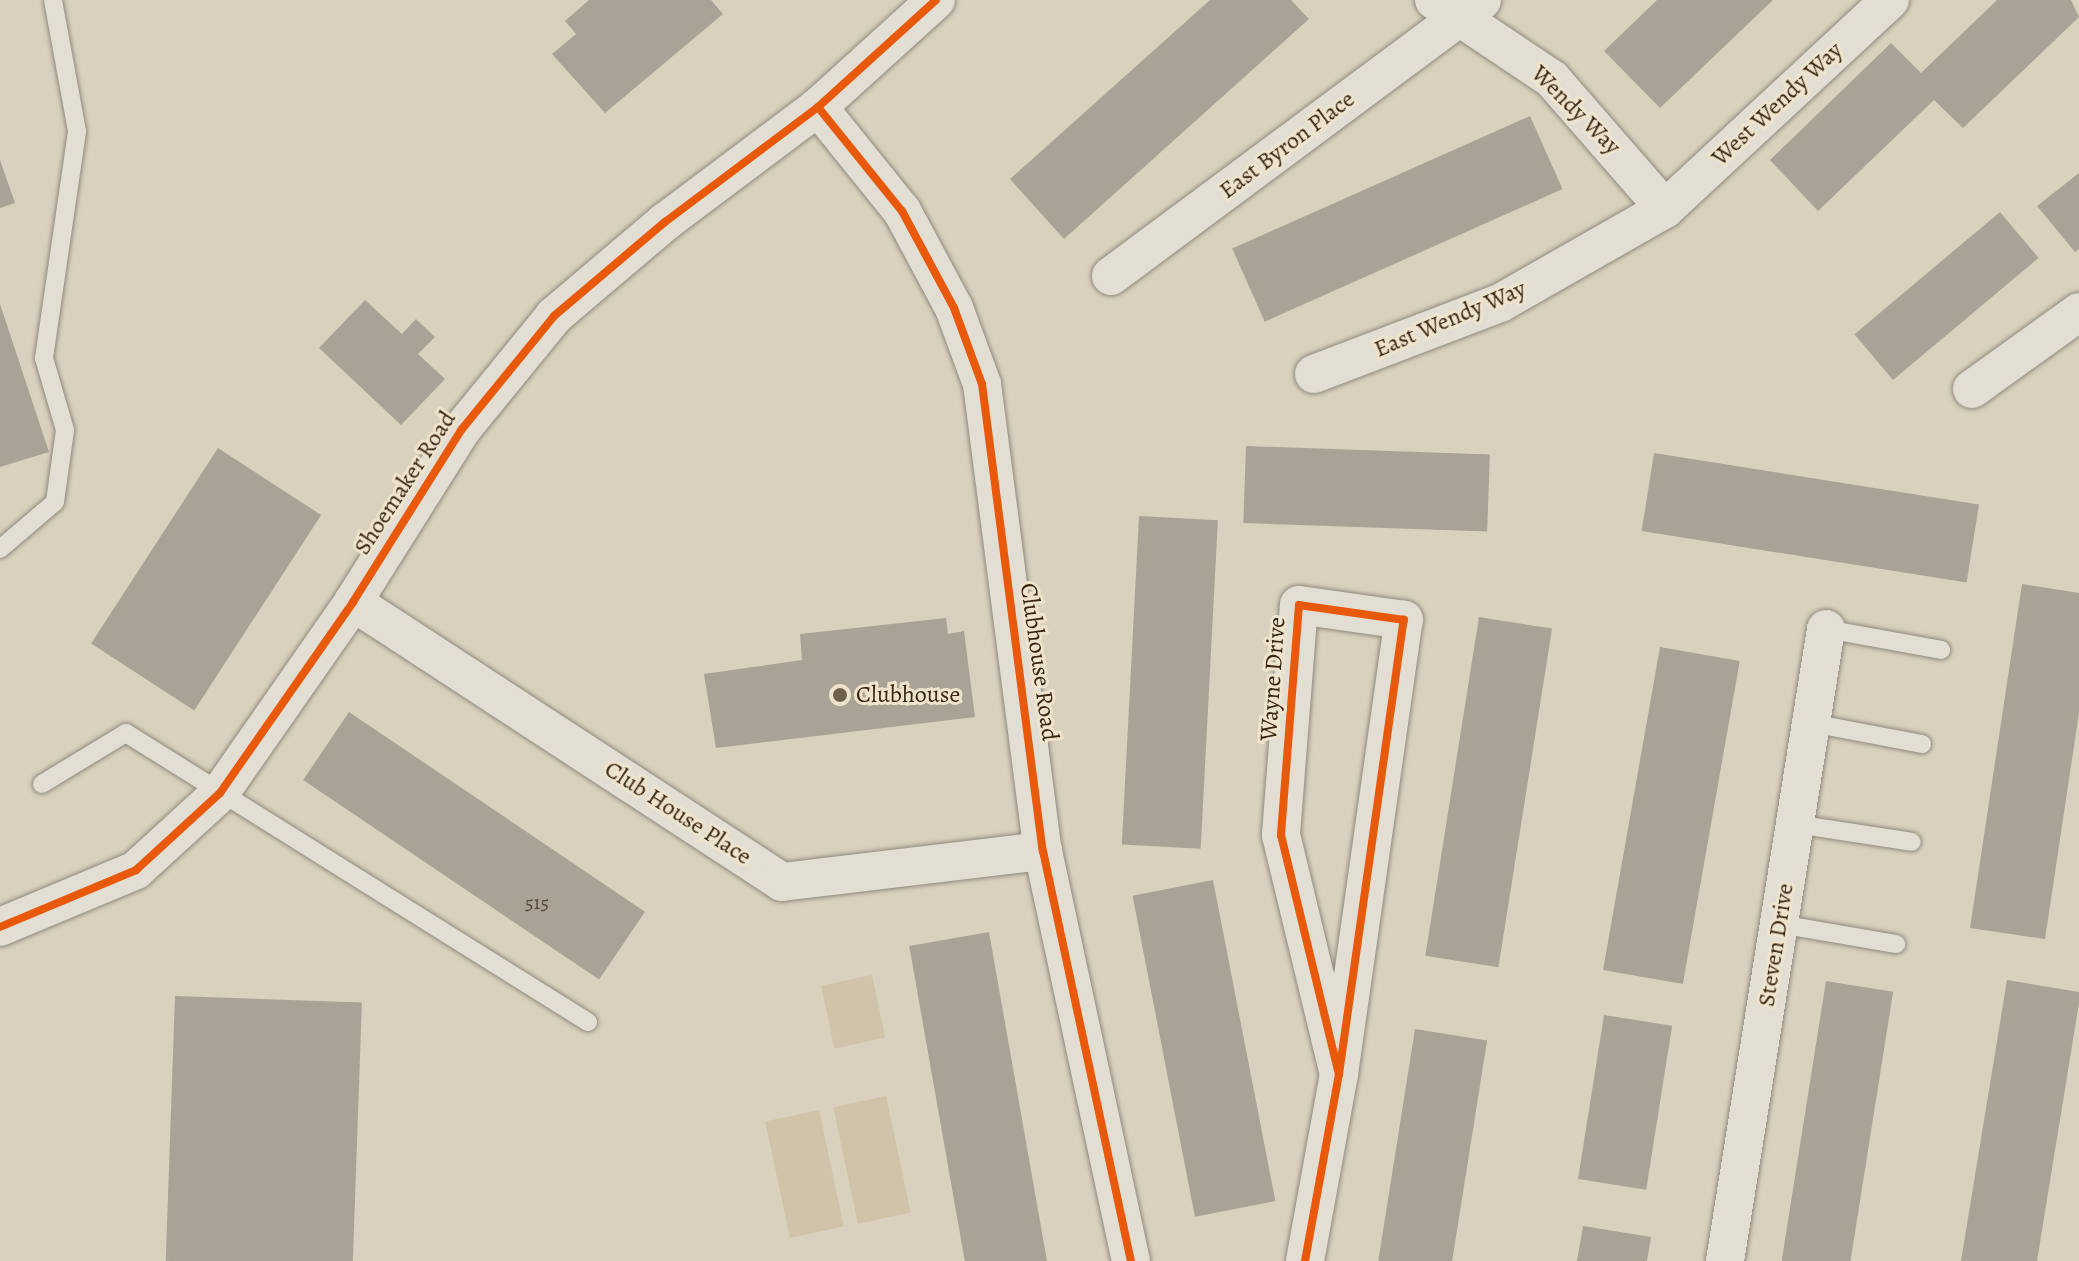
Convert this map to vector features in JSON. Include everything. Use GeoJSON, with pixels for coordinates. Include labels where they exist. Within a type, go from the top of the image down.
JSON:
{"type":"FeatureCollection","features":[{"type":"Feature","properties":{"kind":"street","name":"Shoemaker Road"},"geometry":{"type":"LineString","coordinates":[[0,927],[136,870],[220,793],[353,602],[462,429],[554,316],[665,222],[818,107],[936,0]]}},
{"type":"Feature","properties":{"kind":"street","name":"West Wendy Way"},"geometry":{"type":"LineString","coordinates":[[1665,209],[1890,0]]}},
{"type":"Feature","properties":{"kind":"street","name":"Wendy Way"},"geometry":{"type":"LineString","coordinates":[[1460,5],[1552,79],[1665,209]]}},
{"type":"Feature","properties":{"kind":"street","name":"East Byron Place"},"geometry":{"type":"LineString","coordinates":[[1111,276],[1460,5]]}},
{"type":"Feature","properties":{"kind":"street","name":"Clubhouse Road"},"geometry":{"type":"LineString","coordinates":[[818,107],[902,211],[954,308],[982,384],[1043,851],[1131,1261]]}},
{"type":"Feature","properties":{"kind":"street","name":"East Wendy Way"},"geometry":{"type":"LineString","coordinates":[[1314,374],[1500,303],[1665,209]]}},
{"type":"Feature","properties":{"kind":"street"},"geometry":{"type":"LineString","coordinates":[[1972,389],[2079,312]]}},
{"type":"Feature","properties":{"kind":"street","name":"Club House Place"},"geometry":{"type":"LineString","coordinates":[[353,602],[782,882],[1043,851]]}},
{"type":"Feature","properties":{"kind":"street","name":"Wayne Drive"},"geometry":{"type":"LineString","coordinates":[[1305,1261],[1339,1074],[1404,620],[1299,605],[1281,835],[1339,1074]]}},
{"type":"Feature","properties":{"kind":"street","name":"Steven Drive"},"geometry":{"type":"LineString","coordinates":[[1725,1261],[1826,629]]}},
{"type":"Feature","properties":{"kind":"lane"},"geometry":{"type":"LineString","coordinates":[[0,549],[55,502],[65,430],[44,358],[77,131],[53,0]]}},
{"type":"Feature","properties":{"kind":"lane"},"geometry":{"type":"LineString","coordinates":[[1826,629],[1941,650]]}},
{"type":"Feature","properties":{"kind":"lane"},"geometry":{"type":"LineString","coordinates":[[1811,723],[1922,744]]}},
{"type":"Feature","properties":{"kind":"lane"},"geometry":{"type":"LineString","coordinates":[[42,784],[126,733],[588,1022]]}},
{"type":"Feature","properties":{"kind":"lane"},"geometry":{"type":"LineString","coordinates":[[1795,824],[1912,842]]}},
{"type":"Feature","properties":{"kind":"lane"},"geometry":{"type":"LineString","coordinates":[[1779,924],[1896,944]]}},
{"type":"Feature","properties":{"kind":"shaded area"},"geometry":{"type":"Polygon","coordinates":[[[872,975],[885,1038],[834,1048],[821,986],[872,975]]]}},
{"type":"Feature","properties":{"kind":"shaded area"},"geometry":{"type":"Polygon","coordinates":[[[886,1096],[911,1212],[858,1224],[833,1107],[886,1096]]]}},
{"type":"Feature","properties":{"kind":"shaded area"},"geometry":{"type":"Polygon","coordinates":[[[819,1110],[844,1226],[790,1238],[765,1121],[819,1110]]]}},
{"type":"Feature","properties":{"kind":"building"},"geometry":{"type":"Polygon","coordinates":[[[589,0],[711,0],[723,14],[605,113],[552,54],[576,34],[565,21],[589,0]]]}},
{"type":"Feature","properties":{"kind":"building"},"geometry":{"type":"Polygon","coordinates":[[[1210,0],[1291,0],[1309,19],[1064,239],[1010,179],[1210,0]]]}},
{"type":"Feature","properties":{"kind":"building"},"geometry":{"type":"Polygon","coordinates":[[[1657,0],[1773,0],[1660,108],[1604,51],[1657,0]]]}},
{"type":"Feature","properties":{"kind":"building"},"geometry":{"type":"Polygon","coordinates":[[[1997,0],[2071,0],[2079,17],[1963,128],[1934,100],[1818,211],[1770,160],[1891,43],[1921,73],[1997,0]]]}},
{"type":"Feature","properties":{"kind":"building"},"geometry":{"type":"Polygon","coordinates":[[[1530,116],[1563,189],[1265,322],[1232,249],[1530,116]]]}},
{"type":"Feature","properties":{"kind":"building"},"geometry":{"type":"Polygon","coordinates":[[[0,160],[15,203],[0,208],[0,160]]]}},
{"type":"Feature","properties":{"kind":"building"},"geometry":{"type":"Polygon","coordinates":[[[2079,173],[2079,249],[2075,252],[2037,206],[2079,173]]]}},
{"type":"Feature","properties":{"kind":"building"},"geometry":{"type":"Polygon","coordinates":[[[2000,212],[2039,258],[1893,380],[1854,334],[2000,212]]]}},
{"type":"Feature","properties":{"kind":"building"},"geometry":{"type":"Polygon","coordinates":[[[365,300],[402,334],[416,319],[435,337],[418,354],[445,379],[401,425],[319,348],[365,300]]]}},
{"type":"Feature","properties":{"kind":"building"},"geometry":{"type":"Polygon","coordinates":[[[0,304],[49,452],[0,467],[0,304]]]}},
{"type":"Feature","properties":{"kind":"building"},"geometry":{"type":"Polygon","coordinates":[[[1246,446],[1490,455],[1487,531],[1243,523],[1246,446]]]}},
{"type":"Feature","properties":{"kind":"building"},"geometry":{"type":"Polygon","coordinates":[[[218,448],[321,515],[194,710],[91,643],[218,448]]]}},
{"type":"Feature","properties":{"kind":"building"},"geometry":{"type":"Polygon","coordinates":[[[1654,453],[1979,504],[1967,582],[1642,531],[1654,453]]]}},
{"type":"Feature","properties":{"kind":"building"},"geometry":{"type":"Polygon","coordinates":[[[1139,516],[1218,520],[1201,849],[1122,845],[1139,516]]]}},
{"type":"Feature","properties":{"kind":"building"},"geometry":{"type":"Polygon","coordinates":[[[2022,584],[2079,593],[2079,713],[2045,939],[1970,928],[2022,584]]]}},
{"type":"Feature","properties":{"kind":"building"},"geometry":{"type":"Polygon","coordinates":[[[1479,617],[1552,629],[1498,967],[1425,956],[1479,617]]]}},
{"type":"Feature","properties":{"kind":"building","name":"Clubhouse"},"geometry":{"type":"Polygon","coordinates":[[[946,618],[948,634],[964,631],[975,717],[716,748],[704,674],[802,660],[800,634],[946,618]]]}},
{"type":"Feature","properties":{"kind":"building"},"geometry":{"type":"Polygon","coordinates":[[[1660,647],[1740,661],[1683,984],[1603,970],[1660,647]]]}},
{"type":"Feature","properties":{"kind":"building"},"geometry":{"type":"Polygon","coordinates":[[[349,712],[645,912],[599,980],[303,780],[349,712]]]}},
{"type":"Feature","properties":{"kind":"building"},"geometry":{"type":"Polygon","coordinates":[[[1213,880],[1275,1201],[1195,1217],[1133,896],[1213,880]]]}},
{"type":"Feature","properties":{"kind":"building"},"geometry":{"type":"Polygon","coordinates":[[[989,932],[1047,1261],[965,1261],[909,946],[989,932]]]}},
{"type":"Feature","properties":{"kind":"building"},"geometry":{"type":"Polygon","coordinates":[[[2007,980],[2079,992],[2037,1261],[1961,1261],[2007,980]]]}},
{"type":"Feature","properties":{"kind":"building"},"geometry":{"type":"Polygon","coordinates":[[[1826,981],[1893,992],[1850,1261],[1782,1261],[1826,981]]]}},
{"type":"Feature","properties":{"kind":"building"},"geometry":{"type":"Polygon","coordinates":[[[175,996],[362,1003],[353,1261],[166,1261],[175,996]]]}},
{"type":"Feature","properties":{"kind":"building"},"geometry":{"type":"Polygon","coordinates":[[[1604,1015],[1672,1026],[1646,1190],[1578,1179],[1604,1015]]]}},
{"type":"Feature","properties":{"kind":"building"},"geometry":{"type":"Polygon","coordinates":[[[1415,1029],[1487,1040],[1452,1261],[1378,1261],[1415,1029]]]}},
{"type":"Feature","properties":{"kind":"building"},"geometry":{"type":"Polygon","coordinates":[[[1583,1226],[1651,1237],[1647,1261],[1577,1261],[1583,1226]]]}},
{"type":"Feature","properties":{"kind":"cycle path"},"geometry":{"type":"LineString","coordinates":[[0,927],[136,870],[220,793],[353,602],[462,429],[554,316],[665,222],[818,107],[936,0]]}},
{"type":"Feature","properties":{"kind":"cycle path"},"geometry":{"type":"LineString","coordinates":[[818,107],[902,211],[954,308],[982,384],[1043,851],[1131,1261]]}},
{"type":"Feature","properties":{"kind":"cycle path"},"geometry":{"type":"LineString","coordinates":[[1305,1261],[1339,1074],[1404,620],[1299,605],[1281,835],[1339,1074]]}},
{"type":"Feature","properties":{"kind":"place","name":"Clubhouse"},"geometry":{"type":"Point","coordinates":[840,695]}}]}
